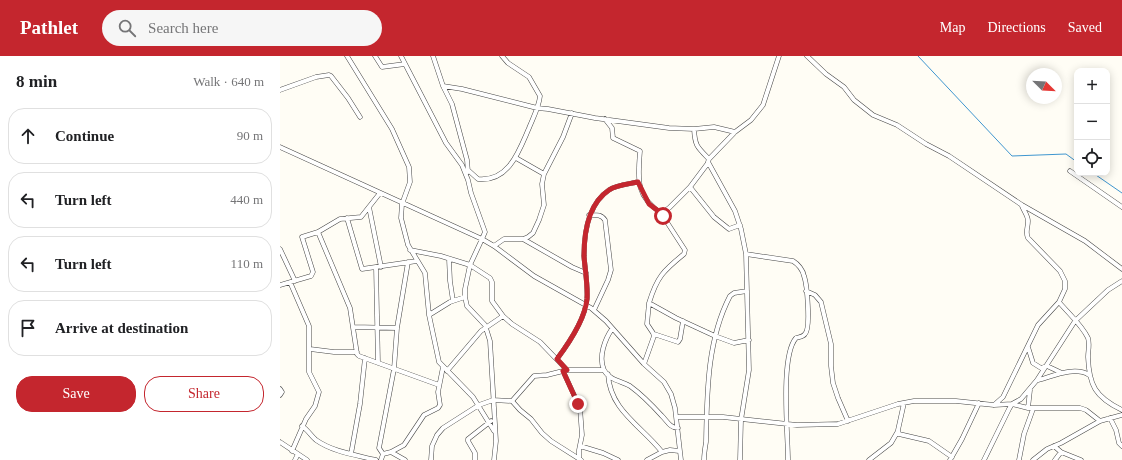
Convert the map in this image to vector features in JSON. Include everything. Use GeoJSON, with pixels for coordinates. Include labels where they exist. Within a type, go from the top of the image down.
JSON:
{"type":"FeatureCollection","features":[{"type":"Feature","properties":{"kind":"street"},"geometry":{"type":"LineString","coordinates":[[348,56],[392,129],[410,167],[410,182],[402,204],[401,218],[410,250],[425,273],[429,314],[439,362],[469,392],[495,431]]}},
{"type":"Feature","properties":{"kind":"street"},"geometry":{"type":"LineString","coordinates":[[375,56],[382,67],[405,64]]}},
{"type":"Feature","properties":{"kind":"street"},"geometry":{"type":"LineString","coordinates":[[401,56],[443,137],[462,165],[467,176],[484,232],[482,240],[470,265],[465,296],[467,306],[486,327],[490,341],[496,450],[494,460]]}},
{"type":"Feature","properties":{"kind":"street"},"geometry":{"type":"LineString","coordinates":[[433,56],[443,86],[452,104],[467,160],[467,176]]}},
{"type":"Feature","properties":{"kind":"street"},"geometry":{"type":"LineString","coordinates":[[468,170],[478,179],[493,178],[510,165],[516,158],[537,108],[540,96],[529,77],[508,63],[502,56]]}},
{"type":"Feature","properties":{"kind":"street"},"geometry":{"type":"LineString","coordinates":[[661,213],[683,195],[708,161],[735,132],[751,120],[763,105],[779,56]]}},
{"type":"Feature","properties":{"kind":"street"},"geometry":{"type":"LineString","coordinates":[[807,56],[844,88],[854,100],[873,115],[897,124],[926,144],[949,156],[1022,205],[1085,241],[1121,268],[1121,282],[1108,290],[1075,321],[1037,380],[1021,399],[1012,404],[985,459]]}},
{"type":"Feature","properties":{"kind":"street"},"geometry":{"type":"LineString","coordinates":[[280,90],[316,77],[329,75],[348,98],[360,117]]}},
{"type":"Feature","properties":{"kind":"street"},"geometry":{"type":"LineString","coordinates":[[443,86],[462,89],[537,108],[572,114],[669,128],[694,129],[714,127],[735,132]]}},
{"type":"Feature","properties":{"kind":"street"},"geometry":{"type":"LineString","coordinates":[[523,239],[533,233],[539,220],[544,199],[542,184],[544,174],[572,114]]}},
{"type":"Feature","properties":{"kind":"street"},"geometry":{"type":"LineString","coordinates":[[605,119],[612,128],[613,138],[640,151],[638,182],[649,204],[661,213],[685,250],[684,254],[661,274],[653,290],[649,303],[646,324],[654,334],[676,342],[680,341],[683,321]]}},
{"type":"Feature","properties":{"kind":"street"},"geometry":{"type":"LineString","coordinates":[[694,129],[697,147],[708,161],[726,194],[740,225],[746,254],[749,340],[748,379],[741,420],[740,460]]}},
{"type":"Feature","properties":{"kind":"street"},"geometry":{"type":"LineString","coordinates":[[280,147],[494,246],[534,276],[594,310],[644,364],[664,382],[672,394],[677,417],[680,460]]}},
{"type":"Feature","properties":{"kind":"street"},"geometry":{"type":"LineString","coordinates":[[516,158],[544,174]]}},
{"type":"Feature","properties":{"kind":"street"},"geometry":{"type":"LineString","coordinates":[[1070,171],[1122,207]]}},
{"type":"Feature","properties":{"kind":"street"},"geometry":{"type":"LineString","coordinates":[[557,359],[576,329],[586,305],[586,273],[584,255],[586,229],[589,215],[597,202],[608,190],[638,182]]}},
{"type":"Feature","properties":{"kind":"street"},"geometry":{"type":"LineString","coordinates":[[690,187],[718,221],[729,229],[740,225]]}},
{"type":"Feature","properties":{"kind":"street"},"geometry":{"type":"LineString","coordinates":[[280,285],[311,276],[313,274],[301,238],[303,236],[318,232],[340,219],[362,217],[380,193]]}},
{"type":"Feature","properties":{"kind":"street"},"geometry":{"type":"LineString","coordinates":[[994,405],[1003,397],[1038,325],[1059,302],[1065,289],[1063,275],[1028,238],[1026,231],[1028,221],[1022,205]]}},
{"type":"Feature","properties":{"kind":"street"},"geometry":{"type":"LineString","coordinates":[[369,207],[381,267]]}},
{"type":"Feature","properties":{"kind":"street"},"geometry":{"type":"LineString","coordinates":[[589,215],[598,215],[603,217],[605,220],[611,270],[594,310]]}},
{"type":"Feature","properties":{"kind":"street"},"geometry":{"type":"LineString","coordinates":[[347,218],[363,269],[417,261]]}},
{"type":"Feature","properties":{"kind":"street"},"geometry":{"type":"LineString","coordinates":[[318,232],[350,308],[357,352],[359,356],[439,385]]}},
{"type":"Feature","properties":{"kind":"street"},"geometry":{"type":"LineString","coordinates":[[494,246],[508,238],[523,239],[572,267],[586,273]]}},
{"type":"Feature","properties":{"kind":"street"},"geometry":{"type":"LineString","coordinates":[[280,249],[295,281]]}},
{"type":"Feature","properties":{"kind":"street"},"geometry":{"type":"LineString","coordinates":[[410,250],[470,265],[491,280],[492,301],[503,316],[512,324],[540,342],[557,359],[565,370],[580,408],[582,435],[580,459]]}},
{"type":"Feature","properties":{"kind":"street"},"geometry":{"type":"LineString","coordinates":[[746,254],[793,260],[804,274],[808,310],[806,331],[802,336],[796,338],[789,350],[786,383],[788,460]]}},
{"type":"Feature","properties":{"kind":"street"},"geometry":{"type":"LineString","coordinates":[[449,259],[453,301]]}},
{"type":"Feature","properties":{"kind":"street"},"geometry":{"type":"LineString","coordinates":[[383,454],[379,448],[394,369],[397,328],[408,262]]}},
{"type":"Feature","properties":{"kind":"street"},"geometry":{"type":"LineString","coordinates":[[376,267],[378,363]]}},
{"type":"Feature","properties":{"kind":"street"},"geometry":{"type":"LineString","coordinates":[[290,282],[309,326],[310,372],[319,390],[319,395],[315,406],[307,416],[292,451]]}},
{"type":"Feature","properties":{"kind":"street"},"geometry":{"type":"LineString","coordinates":[[704,460],[708,386],[715,336],[730,296],[734,293],[747,291]]}},
{"type":"Feature","properties":{"kind":"street"},"geometry":{"type":"LineString","coordinates":[[806,291],[815,295],[821,302],[831,344],[833,383],[848,421]]}},
{"type":"Feature","properties":{"kind":"street"},"geometry":{"type":"LineString","coordinates":[[429,314],[465,296]]}},
{"type":"Feature","properties":{"kind":"street"},"geometry":{"type":"LineString","coordinates":[[1059,302],[1085,334],[1089,343],[1089,375],[1092,384],[1107,402],[1122,410]]}},
{"type":"Feature","properties":{"kind":"street"},"geometry":{"type":"LineString","coordinates":[[649,303],[715,336],[734,343],[749,340]]}},
{"type":"Feature","properties":{"kind":"street"},"geometry":{"type":"LineString","coordinates":[[447,371],[475,337],[486,327],[503,316]]}},
{"type":"Feature","properties":{"kind":"street"},"geometry":{"type":"LineString","coordinates":[[354,327],[397,328]]}},
{"type":"Feature","properties":{"kind":"street"},"geometry":{"type":"LineString","coordinates":[[612,329],[605,340],[602,355],[604,370],[608,374],[629,386],[661,415],[670,426],[678,428]]}},
{"type":"Feature","properties":{"kind":"street"},"geometry":{"type":"LineString","coordinates":[[644,364],[654,334]]}},
{"type":"Feature","properties":{"kind":"street"},"geometry":{"type":"LineString","coordinates":[[1028,347],[1033,363],[1041,368],[1047,366],[1062,373]]}},
{"type":"Feature","properties":{"kind":"street"},"geometry":{"type":"LineString","coordinates":[[310,349],[334,352],[357,352]]}},
{"type":"Feature","properties":{"kind":"street"},"geometry":{"type":"LineString","coordinates":[[351,454],[360,404],[365,358]]}},
{"type":"Feature","properties":{"kind":"street"},"geometry":{"type":"LineString","coordinates":[[383,454],[392,452],[404,445],[424,415],[438,408],[440,405],[438,392],[443,367]]}},
{"type":"Feature","properties":{"kind":"street"},"geometry":{"type":"LineString","coordinates":[[512,401],[534,376],[547,376],[565,370],[604,370]]}},
{"type":"Feature","properties":{"kind":"street"},"geometry":{"type":"LineString","coordinates":[[1037,380],[1062,373],[1078,371],[1089,375]]}},
{"type":"Feature","properties":{"kind":"street"},"geometry":{"type":"LineString","coordinates":[[608,374],[609,388],[617,404],[662,452]]}},
{"type":"Feature","properties":{"kind":"street"},"geometry":{"type":"LineString","coordinates":[[280,389],[282,392],[280,395]]}},
{"type":"Feature","properties":{"kind":"street"},"geometry":{"type":"LineString","coordinates":[[1019,460],[1030,409],[1030,389]]}},
{"type":"Feature","properties":{"kind":"street"},"geometry":{"type":"LineString","coordinates":[[431,460],[432,446],[440,431],[479,405],[493,400],[512,401],[531,419],[550,441],[580,459]]}},
{"type":"Feature","properties":{"kind":"street"},"geometry":{"type":"LineString","coordinates":[[677,417],[723,417],[787,424],[838,424],[904,403],[936,400],[994,405],[1012,404],[1030,409],[1080,408],[1086,410],[1100,421]]}},
{"type":"Feature","properties":{"kind":"street"},"geometry":{"type":"LineString","coordinates":[[869,460],[891,443],[898,431],[904,403]]}},
{"type":"Feature","properties":{"kind":"street"},"geometry":{"type":"LineString","coordinates":[[898,431],[901,435],[929,441],[951,459],[979,403]]}},
{"type":"Feature","properties":{"kind":"street"},"geometry":{"type":"LineString","coordinates":[[1033,460],[1047,449],[1100,421],[1122,415]]}},
{"type":"Feature","properties":{"kind":"street"},"geometry":{"type":"LineString","coordinates":[[475,460],[474,453],[468,439],[494,418]]}},
{"type":"Feature","properties":{"kind":"street"},"geometry":{"type":"LineString","coordinates":[[1110,418],[1116,430],[1119,443],[1122,446]]}},
{"type":"Feature","properties":{"kind":"street"},"geometry":{"type":"LineString","coordinates":[[302,426],[317,440],[333,448],[376,460]]}},
{"type":"Feature","properties":{"kind":"street"},"geometry":{"type":"LineString","coordinates":[[280,442],[307,460]]}},
{"type":"Feature","properties":{"kind":"street"},"geometry":{"type":"LineString","coordinates":[[580,446],[603,453],[618,460]]}},
{"type":"Feature","properties":{"kind":"street"},"geometry":{"type":"LineString","coordinates":[[1054,446],[1061,452],[1081,460]]}},
{"type":"Feature","properties":{"kind":"street"},"geometry":{"type":"LineString","coordinates":[[647,460],[662,452],[670,450],[679,451]]}},
{"type":"Feature","properties":{"kind":"street"},"geometry":{"type":"LineString","coordinates":[[392,452],[405,460]]}},
{"type":"Feature","properties":{"kind":"street"},"geometry":{"type":"LineString","coordinates":[[1055,460],[1061,452]]}},
{"type":"Feature","properties":{"kind":"street"},"geometry":{"type":"LineString","coordinates":[[295,460],[298,454]]}},
{"type":"Feature","properties":{"kind":"street"},"geometry":{"type":"LineString","coordinates":[[381,460],[383,454]]}},
{"type":"Feature","properties":{"kind":"waterway"},"geometry":{"type":"LineString","coordinates":[[918,56],[1012,156],[1066,154],[1074,160]]}},
{"type":"Feature","properties":{"kind":"waterway"},"geometry":{"type":"LineString","coordinates":[[1097,176],[1122,193]]}},
{"type":"Feature","properties":{"kind":"route"},"geometry":{"type":"LineString","coordinates":[[578,404],[563,371],[567,370],[557,359],[565,349],[579,324],[586,305],[587,298],[584,255],[586,229],[589,215],[597,202],[608,190],[638,182],[649,204],[663,216]]}}]}
